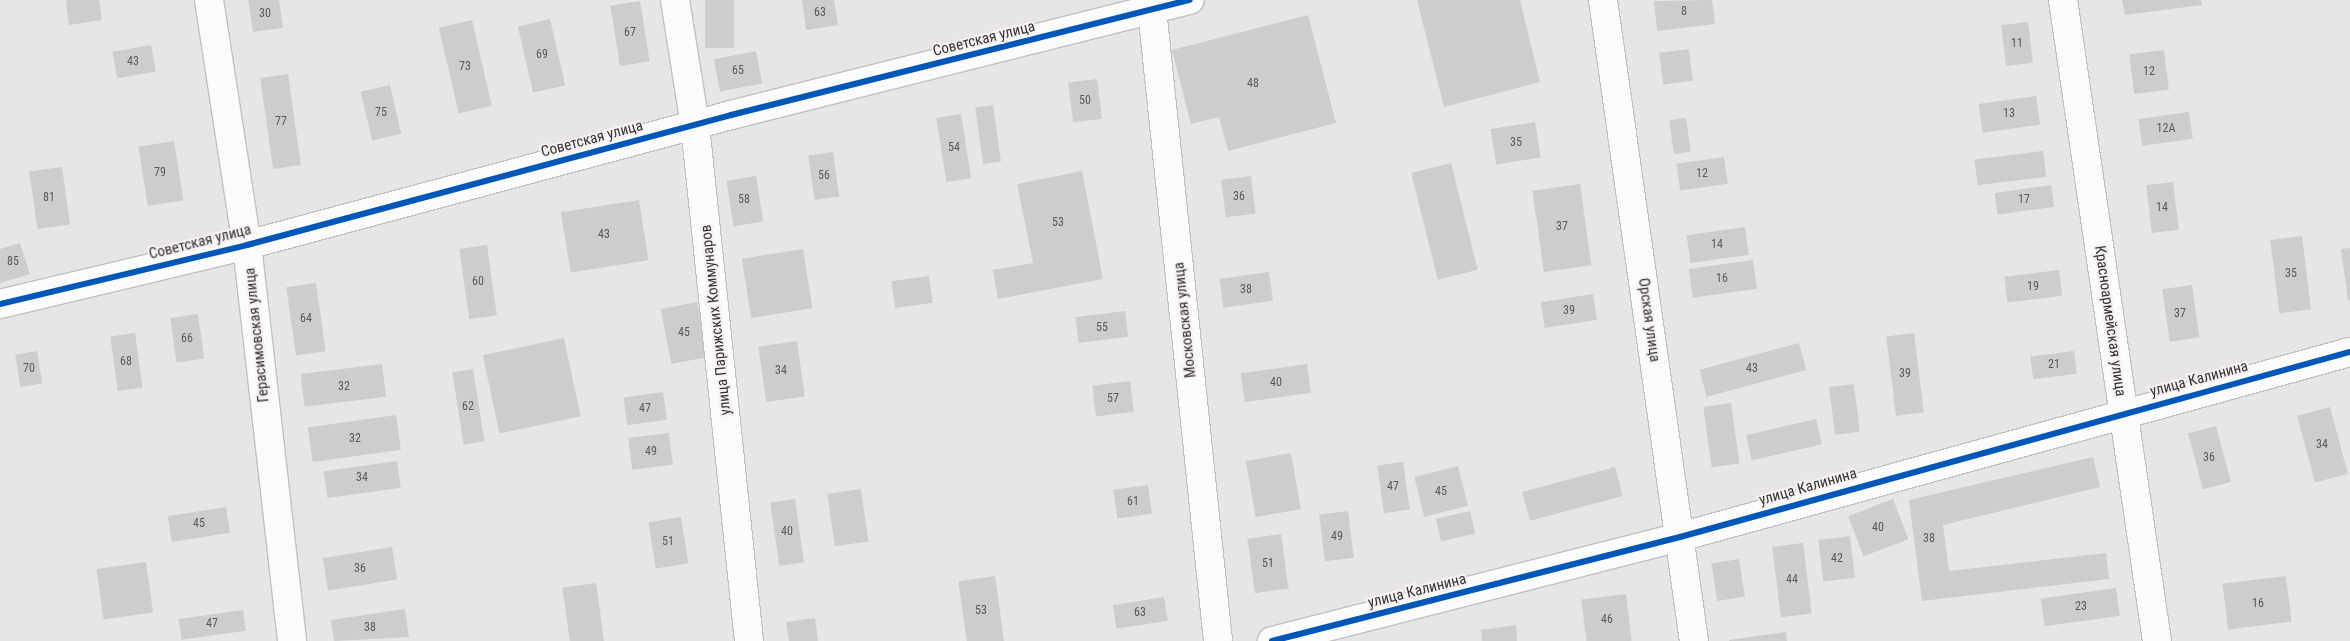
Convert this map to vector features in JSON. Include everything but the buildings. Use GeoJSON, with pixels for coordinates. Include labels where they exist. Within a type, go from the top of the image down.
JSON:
{"type":"FeatureCollection","features":[{"type":"Feature","properties":{"kind":"street","name":"Герасимовская улица"},"geometry":{"type":"LineString","coordinates":[[209,0],[247,245],[292,641]]}},
{"type":"Feature","properties":{"kind":"street","name":"улица Парижских Коммунаров"},"geometry":{"type":"LineString","coordinates":[[674,0],[695,125],[749,641]]}},
{"type":"Feature","properties":{"kind":"street","name":"Советская улица"},"geometry":{"type":"LineString","coordinates":[[0,304],[247,245],[1152,5],[1190,0]]}},
{"type":"Feature","properties":{"kind":"street","name":"Орская улица"},"geometry":{"type":"LineString","coordinates":[[1603,0],[1694,641]]}},
{"type":"Feature","properties":{"kind":"street","name":"Красноармейская улица"},"geometry":{"type":"LineString","coordinates":[[2063,0],[2157,641]]}},
{"type":"Feature","properties":{"kind":"street","name":"Московская улица"},"geometry":{"type":"LineString","coordinates":[[1152,5],[1218,641]]}},
{"type":"Feature","properties":{"kind":"street","name":"улица Калинина"},"geometry":{"type":"LineString","coordinates":[[1272,641],[1680,536],[2123,411],[2350,352]]}},
{"type":"Feature","properties":{"kind":"cycle path"},"geometry":{"type":"LineString","coordinates":[[0,304],[247,245],[731,115],[1190,0]]}},
{"type":"Feature","properties":{"kind":"cycle path"},"geometry":{"type":"LineString","coordinates":[[1272,641],[1680,537],[2350,352]]}}]}
